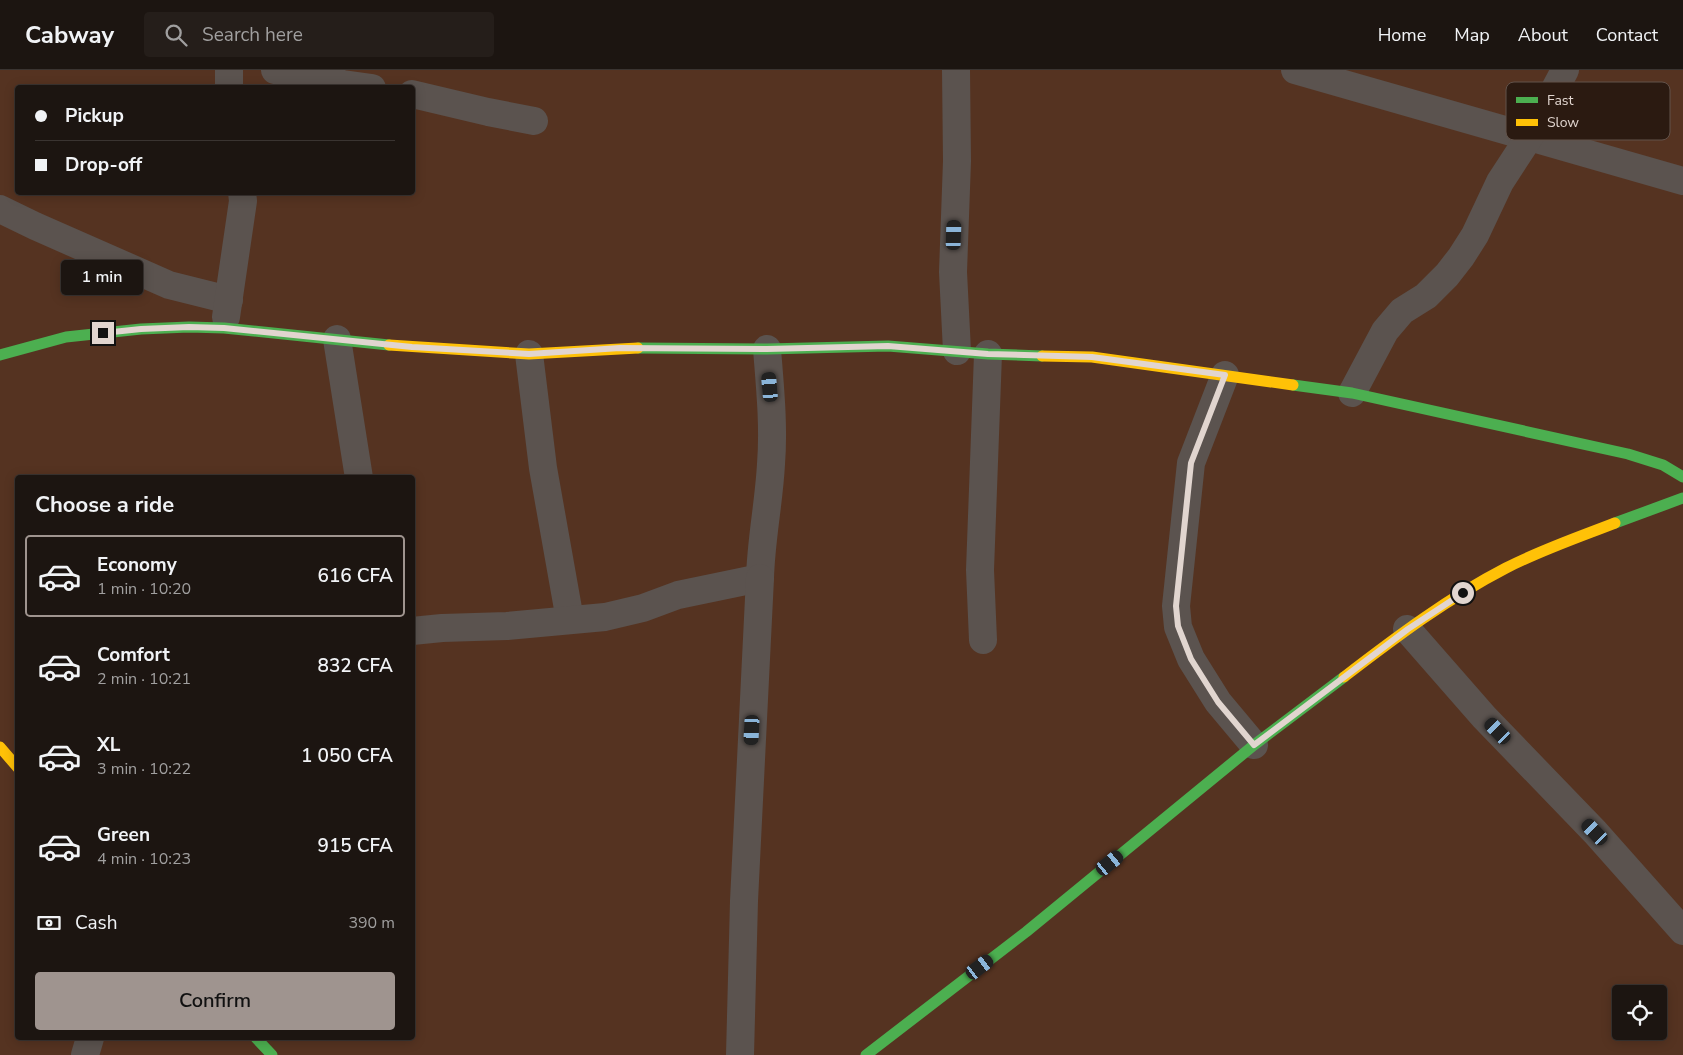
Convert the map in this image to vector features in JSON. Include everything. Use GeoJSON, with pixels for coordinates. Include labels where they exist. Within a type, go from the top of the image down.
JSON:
{"type":"FeatureCollection","features":[{"type":"Feature","properties":{"kind":"street"},"geometry":{"type":"LineString","coordinates":[[229,70],[229,85]]}},
{"type":"Feature","properties":{"kind":"street"},"geometry":{"type":"LineString","coordinates":[[275,70],[350,85]]}},
{"type":"Feature","properties":{"kind":"street"},"geometry":{"type":"LineString","coordinates":[[956,70],[957,160],[953,272],[957,351]]}},
{"type":"Feature","properties":{"kind":"street"},"geometry":{"type":"LineString","coordinates":[[1295,70],[1506,129]]}},
{"type":"Feature","properties":{"kind":"street"},"geometry":{"type":"LineString","coordinates":[[1559,82],[1565,70]]}},
{"type":"Feature","properties":{"kind":"street"},"geometry":{"type":"LineString","coordinates":[[415,95],[534,121]]}},
{"type":"Feature","properties":{"kind":"street"},"geometry":{"type":"LineString","coordinates":[[1352,393],[1385,331],[1402,311],[1426,296],[1447,275],[1461,257],[1475,235],[1500,182],[1527,140]]}},
{"type":"Feature","properties":{"kind":"street"},"geometry":{"type":"LineString","coordinates":[[1544,140],[1683,181]]}},
{"type":"Feature","properties":{"kind":"street"},"geometry":{"type":"LineString","coordinates":[[224,328],[242,195]]}},
{"type":"Feature","properties":{"kind":"street"},"geometry":{"type":"LineString","coordinates":[[0,209],[169,285],[229,300]]}},
{"type":"Feature","properties":{"kind":"street"},"geometry":{"type":"LineString","coordinates":[[0,355],[66,337],[141,329],[189,327],[224,328],[412,347],[529,354],[620,348],[767,349],[888,346],[988,354],[1092,357],[1352,393],[1628,454],[1664,465],[1683,477]]}},
{"type":"Feature","properties":{"kind":"street"},"geometry":{"type":"LineString","coordinates":[[337,339],[359,475]]}},
{"type":"Feature","properties":{"kind":"street"},"geometry":{"type":"LineString","coordinates":[[740,1055],[744,901],[761,554],[771,463],[771,406],[767,349]]}},
{"type":"Feature","properties":{"kind":"street"},"geometry":{"type":"LineString","coordinates":[[529,354],[543,468],[570,620]]}},
{"type":"Feature","properties":{"kind":"street"},"geometry":{"type":"LineString","coordinates":[[984,640],[980,570],[988,354]]}},
{"type":"Feature","properties":{"kind":"street"},"geometry":{"type":"LineString","coordinates":[[1225,375],[1191,463],[1176,606],[1178,626],[1191,659],[1218,702],[1254,745]]}},
{"type":"Feature","properties":{"kind":"street"},"geometry":{"type":"LineString","coordinates":[[866,1055],[1026,932],[1254,745],[1408,629],[1449,601],[1506,568],[1574,539],[1683,498]]}},
{"type":"Feature","properties":{"kind":"street"},"geometry":{"type":"LineString","coordinates":[[415,632],[442,628],[507,626],[605,617],[643,608],[678,595],[760,578]]}},
{"type":"Feature","properties":{"kind":"street"},"geometry":{"type":"LineString","coordinates":[[1408,629],[1484,717],[1595,832],[1683,931]]}},
{"type":"Feature","properties":{"kind":"street"},"geometry":{"type":"LineString","coordinates":[[0,747],[15,764]]}},
{"type":"Feature","properties":{"kind":"street"},"geometry":{"type":"LineString","coordinates":[[85,1055],[89,1040]]}},
{"type":"Feature","properties":{"kind":"street"},"geometry":{"type":"LineString","coordinates":[[258,1040],[272,1055]]}},
{"type":"Feature","properties":{"kind":"shaded area"},"geometry":{"type":"Polygon","coordinates":[[[0,70],[1683,70],[1683,1055],[0,1055],[0,70]]]}},
{"type":"Feature","properties":{"kind":"traffic: fast"},"geometry":{"type":"LineString","coordinates":[[0,355],[66,337],[141,329],[189,327],[224,328],[389,345]]}},
{"type":"Feature","properties":{"kind":"traffic: fast"},"geometry":{"type":"LineString","coordinates":[[638,348],[767,349],[888,346],[988,354],[1042,356]]}},
{"type":"Feature","properties":{"kind":"traffic: fast"},"geometry":{"type":"LineString","coordinates":[[1293,385],[1352,393],[1628,454],[1663,465],[1683,477]]}},
{"type":"Feature","properties":{"kind":"traffic: fast"},"geometry":{"type":"LineString","coordinates":[[1615,523],[1683,498]]}},
{"type":"Feature","properties":{"kind":"traffic: fast"},"geometry":{"type":"LineString","coordinates":[[866,1055],[1026,932],[1254,745],[1344,677]]}},
{"type":"Feature","properties":{"kind":"traffic: fast"},"geometry":{"type":"LineString","coordinates":[[258,1040],[272,1055]]}},
{"type":"Feature","properties":{"kind":"traffic: slow"},"geometry":{"type":"LineString","coordinates":[[389,345],[529,354],[638,348]]}},
{"type":"Feature","properties":{"kind":"traffic: slow"},"geometry":{"type":"LineString","coordinates":[[1042,356],[1092,357],[1293,385]]}},
{"type":"Feature","properties":{"kind":"traffic: slow"},"geometry":{"type":"LineString","coordinates":[[1344,677],[1423,619],[1464,592],[1506,568],[1533,555],[1615,523]]}},
{"type":"Feature","properties":{"kind":"traffic: slow"},"geometry":{"type":"LineString","coordinates":[[0,747],[15,764]]}},
{"type":"Feature","properties":{"kind":"route"},"geometry":{"type":"LineString","coordinates":[[103,333],[189,327],[224,328],[412,347],[529,354],[620,348],[767,349],[888,346],[988,354],[1092,357],[1225,375],[1191,463],[1176,606],[1178,626],[1191,659],[1218,702],[1254,745],[1408,629],[1463,593]]}}]}
